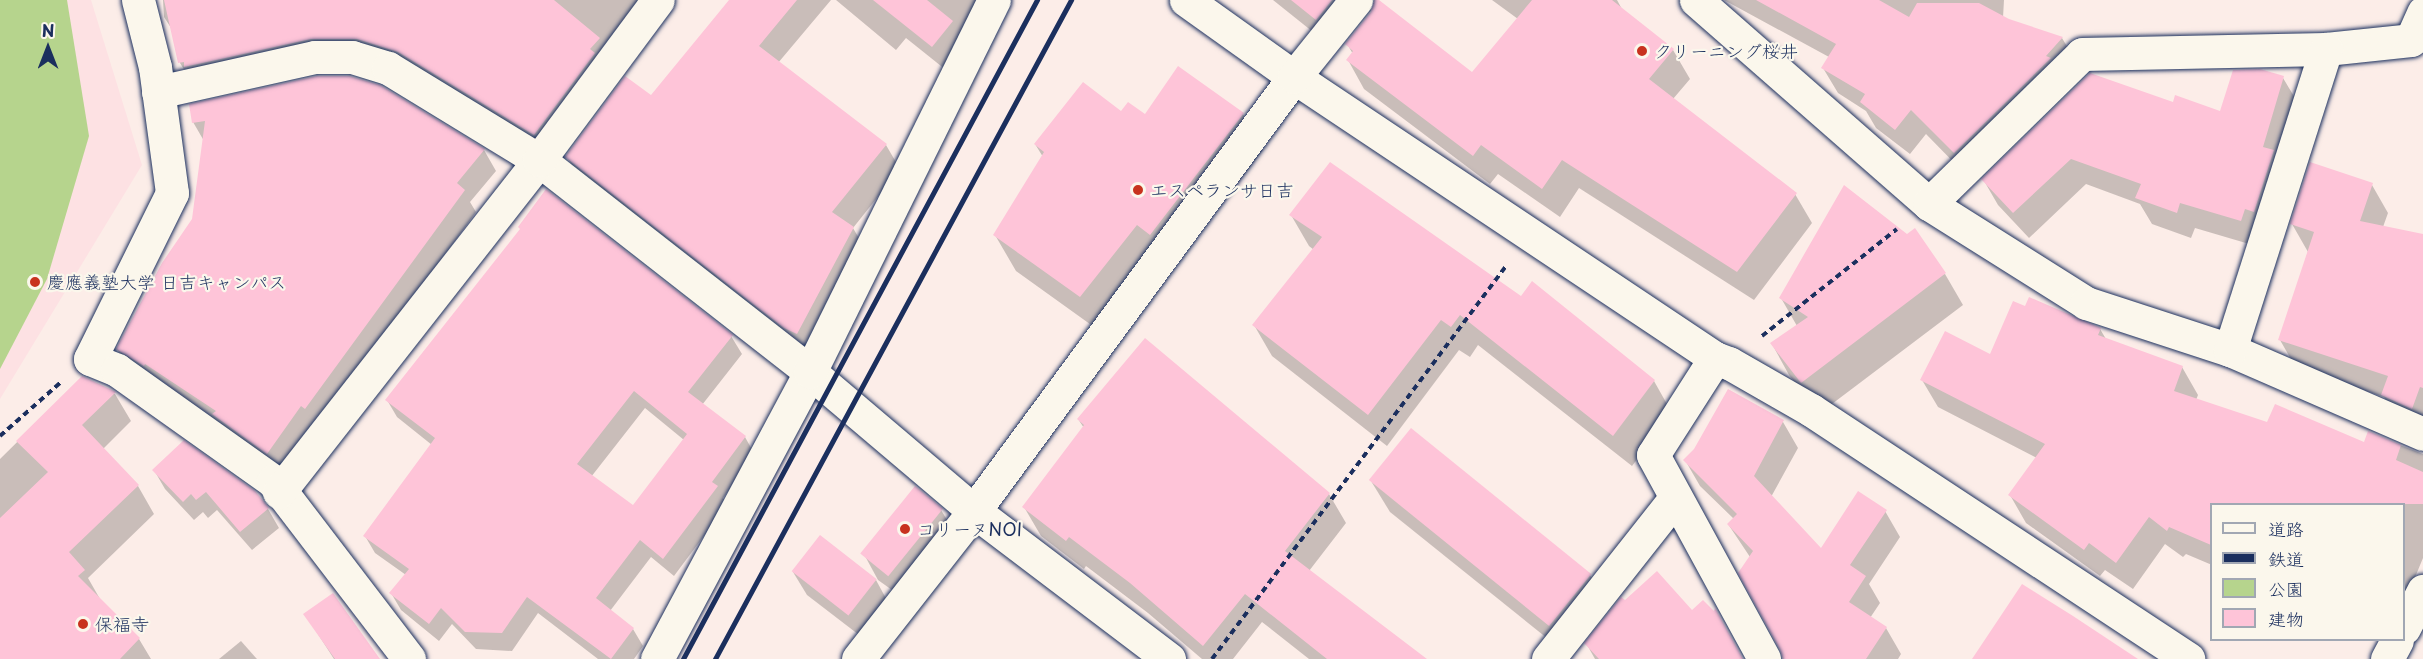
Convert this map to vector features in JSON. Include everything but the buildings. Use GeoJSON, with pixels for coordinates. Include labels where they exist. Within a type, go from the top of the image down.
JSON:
{"type":"FeatureCollection","features":[{"type":"Feature","properties":{"kind":"street"},"geometry":{"type":"LineString","coordinates":[[138,0],[158,92],[172,193],[90,359],[117,370],[273,481],[279,492],[409,659]]}},
{"type":"Feature","properties":{"kind":"street"},"geometry":{"type":"LineString","coordinates":[[279,492],[539,160],[658,0]]}},
{"type":"Feature","properties":{"kind":"street"},"geometry":{"type":"LineString","coordinates":[[657,659],[810,372],[994,0]]}},
{"type":"Feature","properties":{"kind":"street"},"geometry":{"type":"LineString","coordinates":[[1186,0],[1294,77],[1529,235],[1722,360],[1811,410],[2188,659]]}},
{"type":"Feature","properties":{"kind":"street"},"geometry":{"type":"LineString","coordinates":[[858,659],[974,511],[1294,77],[1356,0]]}},
{"type":"Feature","properties":{"kind":"street"},"geometry":{"type":"LineString","coordinates":[[1696,0],[1929,204],[2086,303],[2230,350],[2423,434]]}},
{"type":"Feature","properties":{"kind":"street"},"geometry":{"type":"LineString","coordinates":[[1929,204],[2082,54],[2326,49],[2411,40],[2423,13]]}},
{"type":"Feature","properties":{"kind":"street"},"geometry":{"type":"LineString","coordinates":[[2230,350],[2326,49]]}},
{"type":"Feature","properties":{"kind":"street"},"geometry":{"type":"LineString","coordinates":[[158,92],[315,57],[352,57],[388,68],[539,160],[810,372],[974,511],[1169,659]]}},
{"type":"Feature","properties":{"kind":"street"},"geometry":{"type":"LineString","coordinates":[[1722,360],[1653,455],[1764,659]]}},
{"type":"Feature","properties":{"kind":"street"},"geometry":{"type":"LineString","coordinates":[[1548,659],[1675,498]]}},
{"type":"Feature","properties":{"kind":"street"},"geometry":{"type":"LineString","coordinates":[[2405,624],[2423,591]]}},
{"type":"Feature","properties":{"kind":"street"},"geometry":{"type":"LineString","coordinates":[[2387,659],[2396,641]]}},
{"type":"Feature","properties":{"kind":"path"},"geometry":{"type":"LineString","coordinates":[[1722,360],[1929,204]]}},
{"type":"Feature","properties":{"kind":"path"},"geometry":{"type":"LineString","coordinates":[[1212,659],[1529,235]]}},
{"type":"Feature","properties":{"kind":"path"},"geometry":{"type":"LineString","coordinates":[[0,436],[90,359]]}},
{"type":"Feature","properties":{"kind":"shaded area","name":"慶應義塾大学 日吉キャンパス"},"geometry":{"type":"Polygon","coordinates":[[[0,0],[91,0],[142,165],[0,399],[0,0]]]}},
{"type":"Feature","properties":{"kind":"green space","name":"慶應義塾大学 日吉キャンパス"},"geometry":{"type":"Polygon","coordinates":[[[0,0],[67,0],[89,136],[47,279],[0,369],[0,0]]]}},
{"type":"Feature","properties":{"kind":"railway"},"geometry":{"type":"LineString","coordinates":[[683,659],[1037,0]]}},
{"type":"Feature","properties":{"kind":"railway"},"geometry":{"type":"LineString","coordinates":[[715,659],[1071,0]]}},
{"type":"Feature","properties":{"kind":"place","name":"クリーニング桜井"},"geometry":{"type":"Point","coordinates":[1642,51]}},
{"type":"Feature","properties":{"kind":"place","name":"エスペランサ日吉"},"geometry":{"type":"Point","coordinates":[1138,190]}},
{"type":"Feature","properties":{"kind":"place","name":"慶應義塾大学 日吉キャンパス"},"geometry":{"type":"Point","coordinates":[35,282]}},
{"type":"Feature","properties":{"kind":"place","name":"コリーヌNOI"},"geometry":{"type":"Point","coordinates":[905,529]}},
{"type":"Feature","properties":{"kind":"place","name":"保福寺"},"geometry":{"type":"Point","coordinates":[83,624]}}]}
